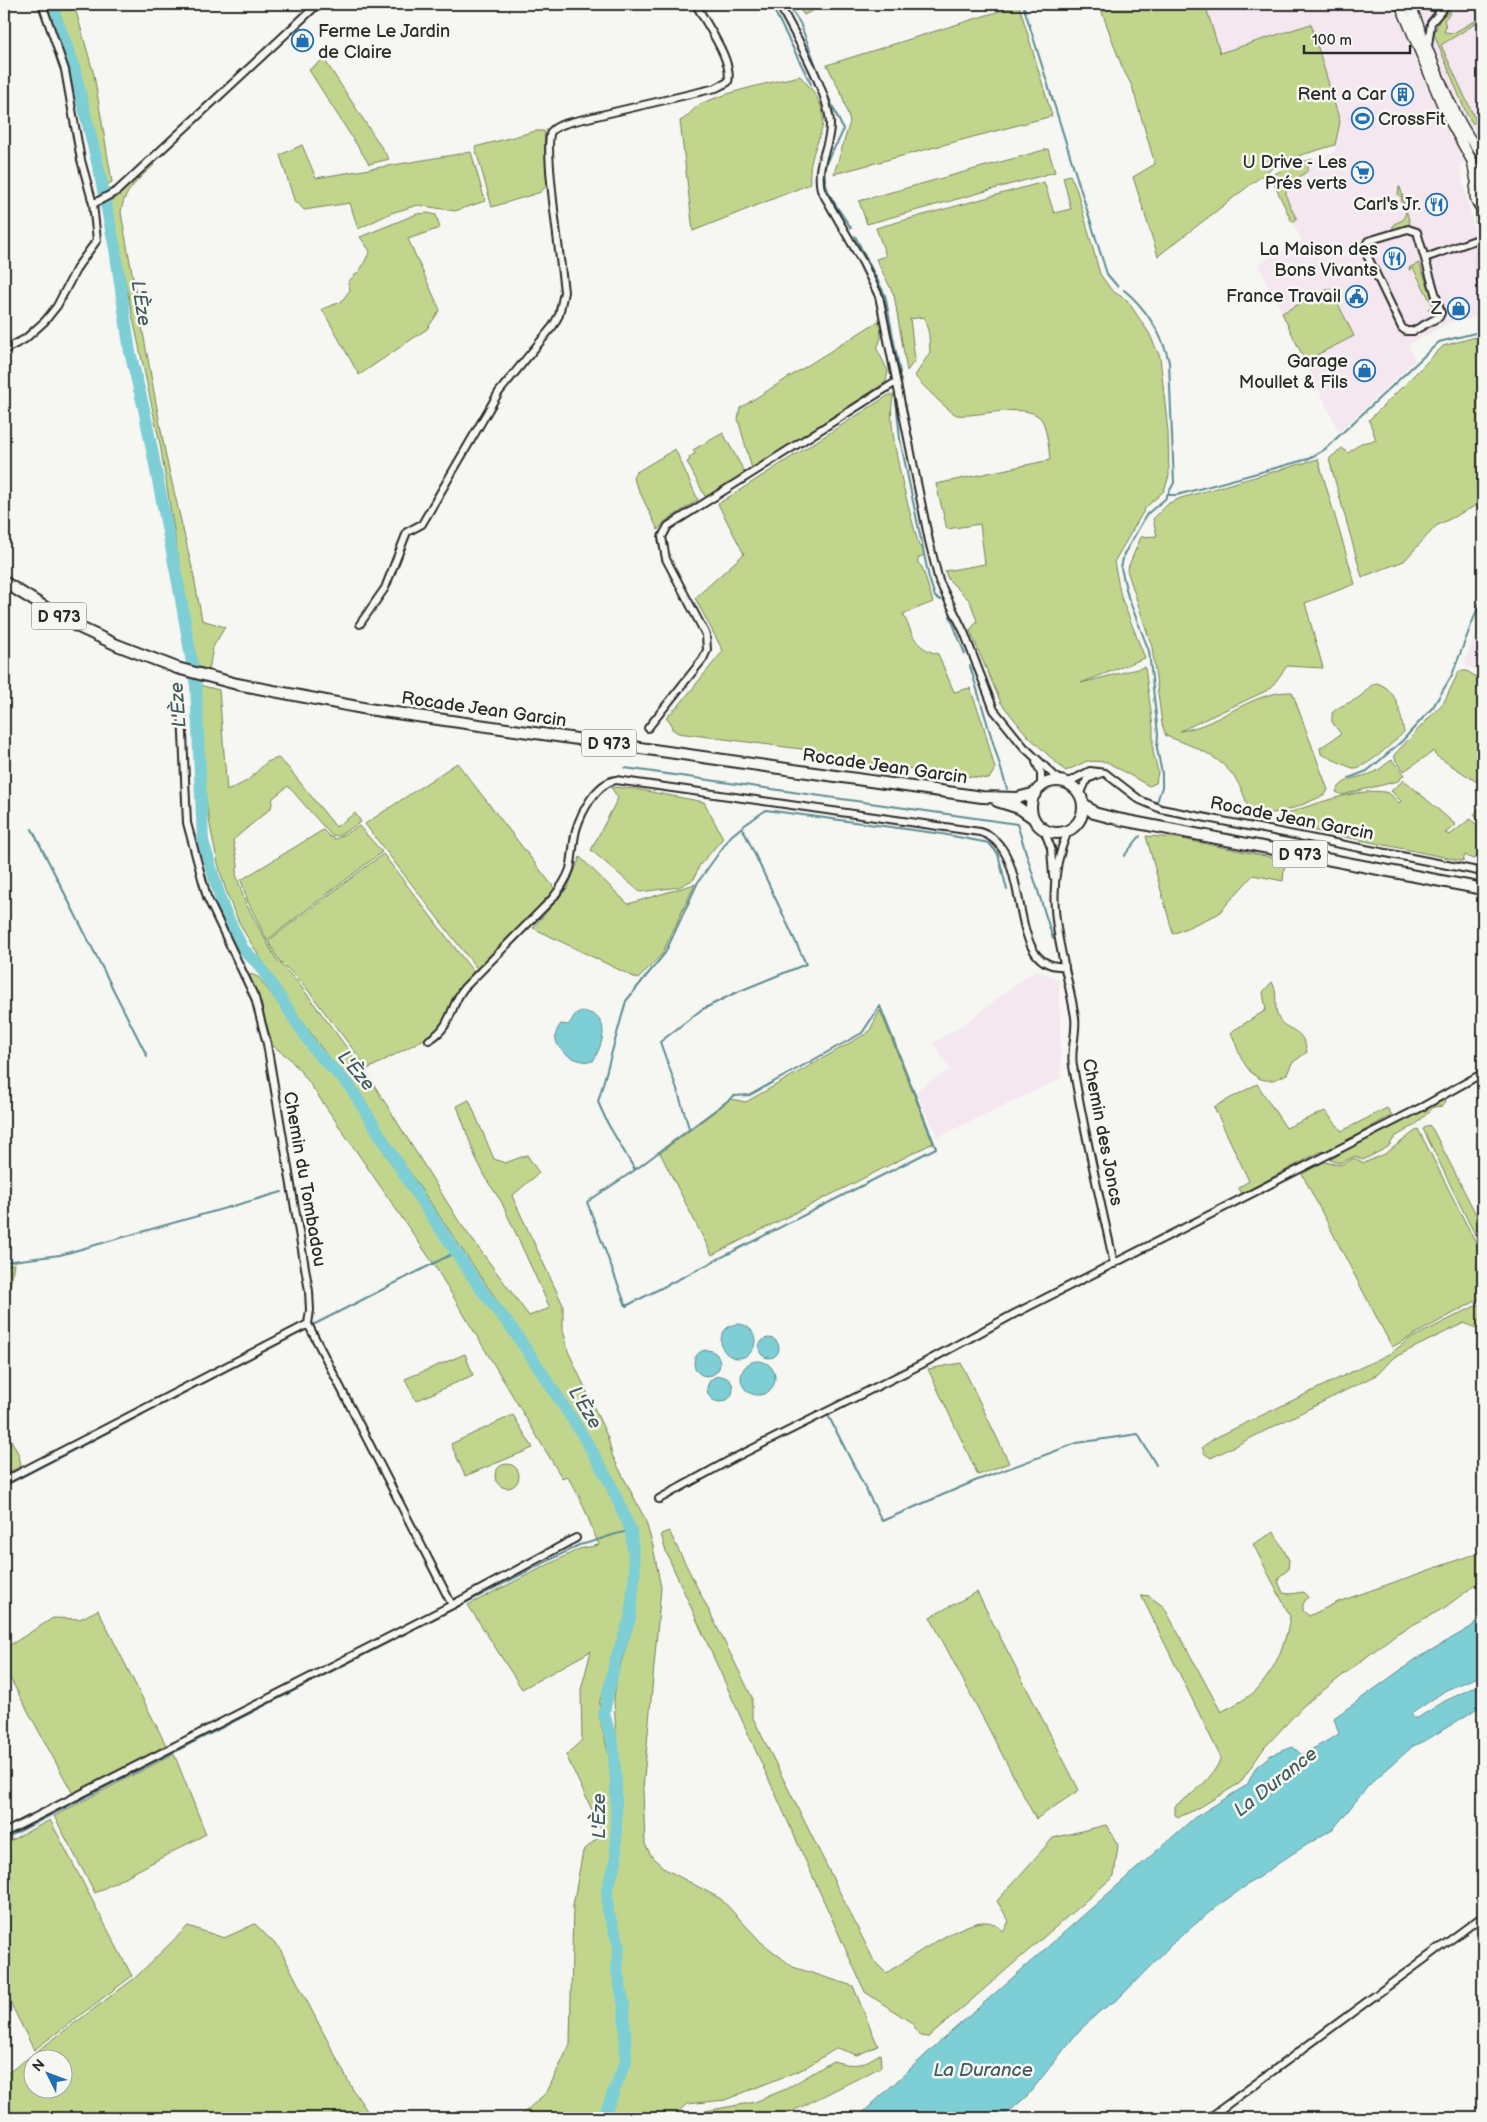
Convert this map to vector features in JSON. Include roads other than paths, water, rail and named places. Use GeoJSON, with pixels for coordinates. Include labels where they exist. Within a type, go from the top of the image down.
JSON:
{"type":"FeatureCollection","features":[{"type":"Feature","properties":{"kind":"main road"},"geometry":{"type":"LineString","coordinates":[[1400,4],[1445,112],[1472,160],[1476,181],[1475,199],[1482,209]]}},
{"type":"Feature","properties":{"kind":"main road"},"geometry":{"type":"LineString","coordinates":[[1410,4],[1464,127],[1483,156]]}},
{"type":"Feature","properties":{"kind":"main road"},"geometry":{"type":"LineString","coordinates":[[1476,181],[1483,172]]}},
{"type":"Feature","properties":{"kind":"main road","name":"Rocade Jean Garcin"},"geometry":{"type":"LineString","coordinates":[[4,582],[72,624],[117,645],[177,668],[238,684],[368,709],[982,797],[1016,798],[1038,790]]}},
{"type":"Feature","properties":{"kind":"main road"},"geometry":{"type":"LineString","coordinates":[[1053,782],[1063,782],[1082,799],[1083,812],[1072,829],[1060,834],[1044,830],[1032,816],[1031,804],[1038,790],[1053,782]]}},
{"type":"Feature","properties":{"kind":"main road","name":"Rocade Jean Garcin"},"geometry":{"type":"LineString","coordinates":[[982,797],[1019,808],[1032,816]]}},
{"type":"Feature","properties":{"kind":"main road","name":"Rocade Jean Garcin"},"geometry":{"type":"LineString","coordinates":[[1082,799],[1094,813],[1118,819],[1483,889]]}},
{"type":"Feature","properties":{"kind":"main road","name":"Rocade Jean Garcin"},"geometry":{"type":"LineString","coordinates":[[1072,829],[1093,818],[1118,819]]}},
{"type":"Feature","properties":{"kind":"street"},"geometry":{"type":"LineString","coordinates":[[4,350],[25,339],[45,321],[57,306],[82,260],[97,240],[93,204],[81,160],[61,57],[42,4]]}},
{"type":"Feature","properties":{"kind":"street"},"geometry":{"type":"LineString","coordinates":[[93,204],[112,194],[318,4]]}},
{"type":"Feature","properties":{"kind":"street"},"geometry":{"type":"LineString","coordinates":[[360,624],[385,588],[407,532],[422,524],[499,392],[559,315],[564,292],[548,156],[550,133],[555,128],[571,122],[716,88],[728,82],[730,69],[696,4]]}},
{"type":"Feature","properties":{"kind":"street"},"geometry":{"type":"LineString","coordinates":[[779,4],[827,106],[830,125],[820,164],[819,180],[821,190],[880,296],[896,382],[939,581],[964,632],[994,710],[1040,769],[1038,790]]}},
{"type":"Feature","properties":{"kind":"street"},"geometry":{"type":"LineString","coordinates":[[1423,4],[1441,7],[1447,4]]}},
{"type":"Feature","properties":{"kind":"street"},"geometry":{"type":"LineString","coordinates":[[1428,46],[1431,23],[1447,4]]}},
{"type":"Feature","properties":{"kind":"street"},"geometry":{"type":"LineString","coordinates":[[1482,209],[1483,292]]}},
{"type":"Feature","properties":{"kind":"street"},"geometry":{"type":"LineString","coordinates":[[1408,229],[1414,230],[1417,232],[1425,258],[1441,313],[1440,317],[1413,331],[1406,332],[1385,293],[1364,245],[1368,241],[1408,229]]}},
{"type":"Feature","properties":{"kind":"street"},"geometry":{"type":"LineString","coordinates":[[1425,258],[1481,238]]}},
{"type":"Feature","properties":{"kind":"street"},"geometry":{"type":"LineString","coordinates":[[648,728],[694,672],[707,650],[706,635],[666,559],[662,537],[668,526],[896,382]]}},
{"type":"Feature","properties":{"kind":"street","name":"Chemin du Tombadou"},"geometry":{"type":"LineString","coordinates":[[182,712],[187,823],[207,897],[255,998],[266,1044],[309,1291],[310,1310],[308,1324]]}},
{"type":"Feature","properties":{"kind":"street"},"geometry":{"type":"LineString","coordinates":[[1024,747],[1063,782],[1090,771],[1105,773]]}},
{"type":"Feature","properties":{"kind":"street"},"geometry":{"type":"LineString","coordinates":[[1082,799],[1087,779],[1097,774],[1105,773]]}},
{"type":"Feature","properties":{"kind":"street","name":"Rocade Jean Garcin"},"geometry":{"type":"LineString","coordinates":[[1105,773],[1140,800],[1161,809],[1483,872]]}},
{"type":"Feature","properties":{"kind":"street"},"geometry":{"type":"LineString","coordinates":[[429,1040],[444,1029],[459,994],[464,988],[552,899],[563,884],[570,868],[575,832],[582,813],[602,787],[610,780],[980,832],[990,835],[1004,850],[1034,953],[1049,965],[1065,966]]}},
{"type":"Feature","properties":{"kind":"street","name":"Chemin des Joncs"},"geometry":{"type":"LineString","coordinates":[[1054,887],[1060,853],[1072,829]]}},
{"type":"Feature","properties":{"kind":"street","name":"Chemin des Joncs"},"geometry":{"type":"LineString","coordinates":[[1044,830],[1051,848],[1054,912],[1076,1029],[1072,1064],[1114,1264]]}},
{"type":"Feature","properties":{"kind":"street"},"geometry":{"type":"LineString","coordinates":[[659,1499],[732,1459],[1483,1073]]}},
{"type":"Feature","properties":{"kind":"street"},"geometry":{"type":"LineString","coordinates":[[4,1481],[308,1324],[452,1605]]}},
{"type":"Feature","properties":{"kind":"street"},"geometry":{"type":"LineString","coordinates":[[4,1833],[452,1605],[576,1538]]}},
{"type":"Feature","properties":{"kind":"street"},"geometry":{"type":"LineString","coordinates":[[1208,2118],[1483,1916]]}},
{"type":"Feature","properties":{"kind":"water"},"geometry":{"type":"Polygon","coordinates":[[[583,1011],[592,1014],[602,1024],[602,1038],[593,1061],[577,1060],[563,1052],[558,1046],[556,1039],[556,1031],[561,1024],[568,1025],[575,1014],[583,1011]]]}},
{"type":"Feature","properties":{"kind":"water"},"geometry":{"type":"Polygon","coordinates":[[[738,1324],[745,1325],[750,1329],[754,1334],[754,1348],[750,1353],[745,1357],[738,1358],[731,1357],[726,1353],[722,1348],[721,1341],[722,1334],[726,1329],[731,1325],[738,1324]]]}},
{"type":"Feature","properties":{"kind":"water"},"geometry":{"type":"Polygon","coordinates":[[[769,1338],[776,1341],[779,1348],[776,1355],[769,1358],[762,1355],[759,1348],[762,1341],[769,1338]]]}},
{"type":"Feature","properties":{"kind":"water"},"geometry":{"type":"Polygon","coordinates":[[[707,1350],[716,1354],[720,1363],[716,1372],[707,1376],[698,1372],[694,1363],[698,1354],[707,1350]]]}},
{"type":"Feature","properties":{"kind":"water"},"geometry":{"type":"Polygon","coordinates":[[[758,1361],[765,1362],[770,1366],[774,1371],[774,1385],[770,1390],[765,1394],[758,1395],[751,1394],[746,1390],[742,1385],[741,1378],[742,1371],[746,1366],[751,1362],[758,1361]]]}},
{"type":"Feature","properties":{"kind":"water"},"geometry":{"type":"Polygon","coordinates":[[[720,1376],[729,1380],[733,1389],[729,1398],[720,1402],[711,1398],[707,1389],[711,1380],[720,1376]]]}},
{"type":"Feature","properties":{"kind":"water","name":"La Durance"},"geometry":{"type":"Polygon","coordinates":[[[1483,1614],[1483,1675],[1446,1690],[1411,1714],[1416,1719],[1445,1701],[1483,1683],[1483,1705],[1425,1741],[1413,1746],[1369,1785],[1334,1828],[1292,1854],[1217,1906],[1175,1941],[1118,1999],[1100,2011],[1077,2033],[1028,2095],[1002,2118],[857,2118],[935,2046],[1194,1818],[1247,1785],[1256,1767],[1271,1755],[1293,1747],[1302,1755],[1339,1734],[1334,1718],[1416,1659],[1471,1627],[1483,1614]]]}},
{"type":"Feature","properties":{"kind":"waterway","name":"L'Èze"},"geometry":{"type":"LineString","coordinates":[[51,4],[73,63],[99,170],[115,249],[130,352],[144,409],[196,686],[203,841],[224,910],[243,949],[259,965],[316,1052],[349,1085],[412,1187],[483,1292],[511,1327],[543,1374],[585,1439],[609,1481],[631,1531],[635,1571],[630,1619],[615,1661],[604,1713],[613,1745],[616,1782],[616,1862],[607,1888],[608,1912],[619,1945],[617,1971],[624,2005],[626,2061],[603,2118]]}},
{"type":"Feature","properties":{"kind":"waterway"},"geometry":{"type":"LineString","coordinates":[[771,4],[811,84]]}},
{"type":"Feature","properties":{"kind":"waterway"},"geometry":{"type":"LineString","coordinates":[[787,4],[800,23],[824,87]]}},
{"type":"Feature","properties":{"kind":"waterway"},"geometry":{"type":"LineString","coordinates":[[1024,4],[1107,274],[1118,287]]}},
{"type":"Feature","properties":{"kind":"waterway"},"geometry":{"type":"LineString","coordinates":[[827,94],[843,129],[841,137],[825,167],[826,185],[834,203],[851,228]]}},
{"type":"Feature","properties":{"kind":"waterway"},"geometry":{"type":"LineString","coordinates":[[855,236],[885,295],[900,373]]}},
{"type":"Feature","properties":{"kind":"waterway"},"geometry":{"type":"LineString","coordinates":[[1124,290],[1152,322],[1158,332],[1169,362],[1174,483],[1165,499],[1147,514],[1124,554],[1121,568],[1128,597],[1149,651],[1158,734],[1157,748],[1162,774],[1162,787],[1157,802]]}},
{"type":"Feature","properties":{"kind":"waterway"},"geometry":{"type":"LineString","coordinates":[[1168,495],[1177,495],[1308,459],[1324,450],[1439,342],[1483,331]]}},
{"type":"Feature","properties":{"kind":"waterway"},"geometry":{"type":"LineString","coordinates":[[901,380],[901,391]]}},
{"type":"Feature","properties":{"kind":"waterway"},"geometry":{"type":"LineString","coordinates":[[896,400],[900,439],[929,578],[935,597],[941,600]]}},
{"type":"Feature","properties":{"kind":"waterway"},"geometry":{"type":"LineString","coordinates":[[1349,778],[1367,771],[1378,762],[1402,741],[1433,707],[1452,675],[1483,594]]}},
{"type":"Feature","properties":{"kind":"waterway"},"geometry":{"type":"LineString","coordinates":[[950,616],[965,654]]}},
{"type":"Feature","properties":{"kind":"waterway"},"geometry":{"type":"LineString","coordinates":[[970,666],[1007,789]]}},
{"type":"Feature","properties":{"kind":"waterway"},"geometry":{"type":"LineString","coordinates":[[625,768],[1017,824],[1053,939]]}},
{"type":"Feature","properties":{"kind":"waterway"},"geometry":{"type":"LineString","coordinates":[[689,1128],[660,1042],[701,1010],[735,993],[806,964],[742,827],[766,810],[942,834],[989,843],[998,854],[1007,890]]}},
{"type":"Feature","properties":{"kind":"waterway"},"geometry":{"type":"LineString","coordinates":[[635,1170],[608,1124],[598,1102],[626,1001],[665,953],[698,882],[731,836],[742,827]]}},
{"type":"Feature","properties":{"kind":"waterway"},"geometry":{"type":"LineString","coordinates":[[32,829],[147,1056]]}},
{"type":"Feature","properties":{"kind":"waterway"},"geometry":{"type":"LineString","coordinates":[[1124,856],[1140,836]]}},
{"type":"Feature","properties":{"kind":"waterway"},"geometry":{"type":"LineString","coordinates":[[880,1006],[936,1148],[626,1306],[587,1202],[635,1170],[734,1096],[750,1095],[862,1033],[880,1006]]}},
{"type":"Feature","properties":{"kind":"waterway"},"geometry":{"type":"LineString","coordinates":[[4,1262],[60,1255],[282,1192]]}},
{"type":"Feature","properties":{"kind":"waterway"},"geometry":{"type":"LineString","coordinates":[[311,1326],[456,1252]]}},
{"type":"Feature","properties":{"kind":"waterway"},"geometry":{"type":"LineString","coordinates":[[4,1486],[307,1329]]}},
{"type":"Feature","properties":{"kind":"waterway"},"geometry":{"type":"LineString","coordinates":[[829,1417],[882,1521],[975,1481],[1077,1443],[1138,1434],[1156,1465]]}},
{"type":"Feature","properties":{"kind":"waterway"},"geometry":{"type":"LineString","coordinates":[[4,1839],[579,1545],[631,1531]]}},
{"type":"Feature","properties":{"kind":"place","name":"Ferme Le Jardin de Claire"},"geometry":{"type":"Point","coordinates":[302,41]}},
{"type":"Feature","properties":{"kind":"place","name":"Rent a Car"},"geometry":{"type":"Point","coordinates":[1402,94]}},
{"type":"Feature","properties":{"kind":"place","name":"CrossFit"},"geometry":{"type":"Point","coordinates":[1362,119]}},
{"type":"Feature","properties":{"kind":"place","name":"U Drive - Les Prés verts"},"geometry":{"type":"Point","coordinates":[1363,172]}},
{"type":"Feature","properties":{"kind":"place","name":"Carl's Jr."},"geometry":{"type":"Point","coordinates":[1437,204]}},
{"type":"Feature","properties":{"kind":"place","name":"La Maison des Bons Vivants"},"geometry":{"type":"Point","coordinates":[1394,259]}},
{"type":"Feature","properties":{"kind":"place","name":"France Travail"},"geometry":{"type":"Point","coordinates":[1357,296]}},
{"type":"Feature","properties":{"kind":"place","name":"Z"},"geometry":{"type":"Point","coordinates":[1458,308]}},
{"type":"Feature","properties":{"kind":"place","name":"Garage Moullet & Fils"},"geometry":{"type":"Point","coordinates":[1364,371]}}]}
